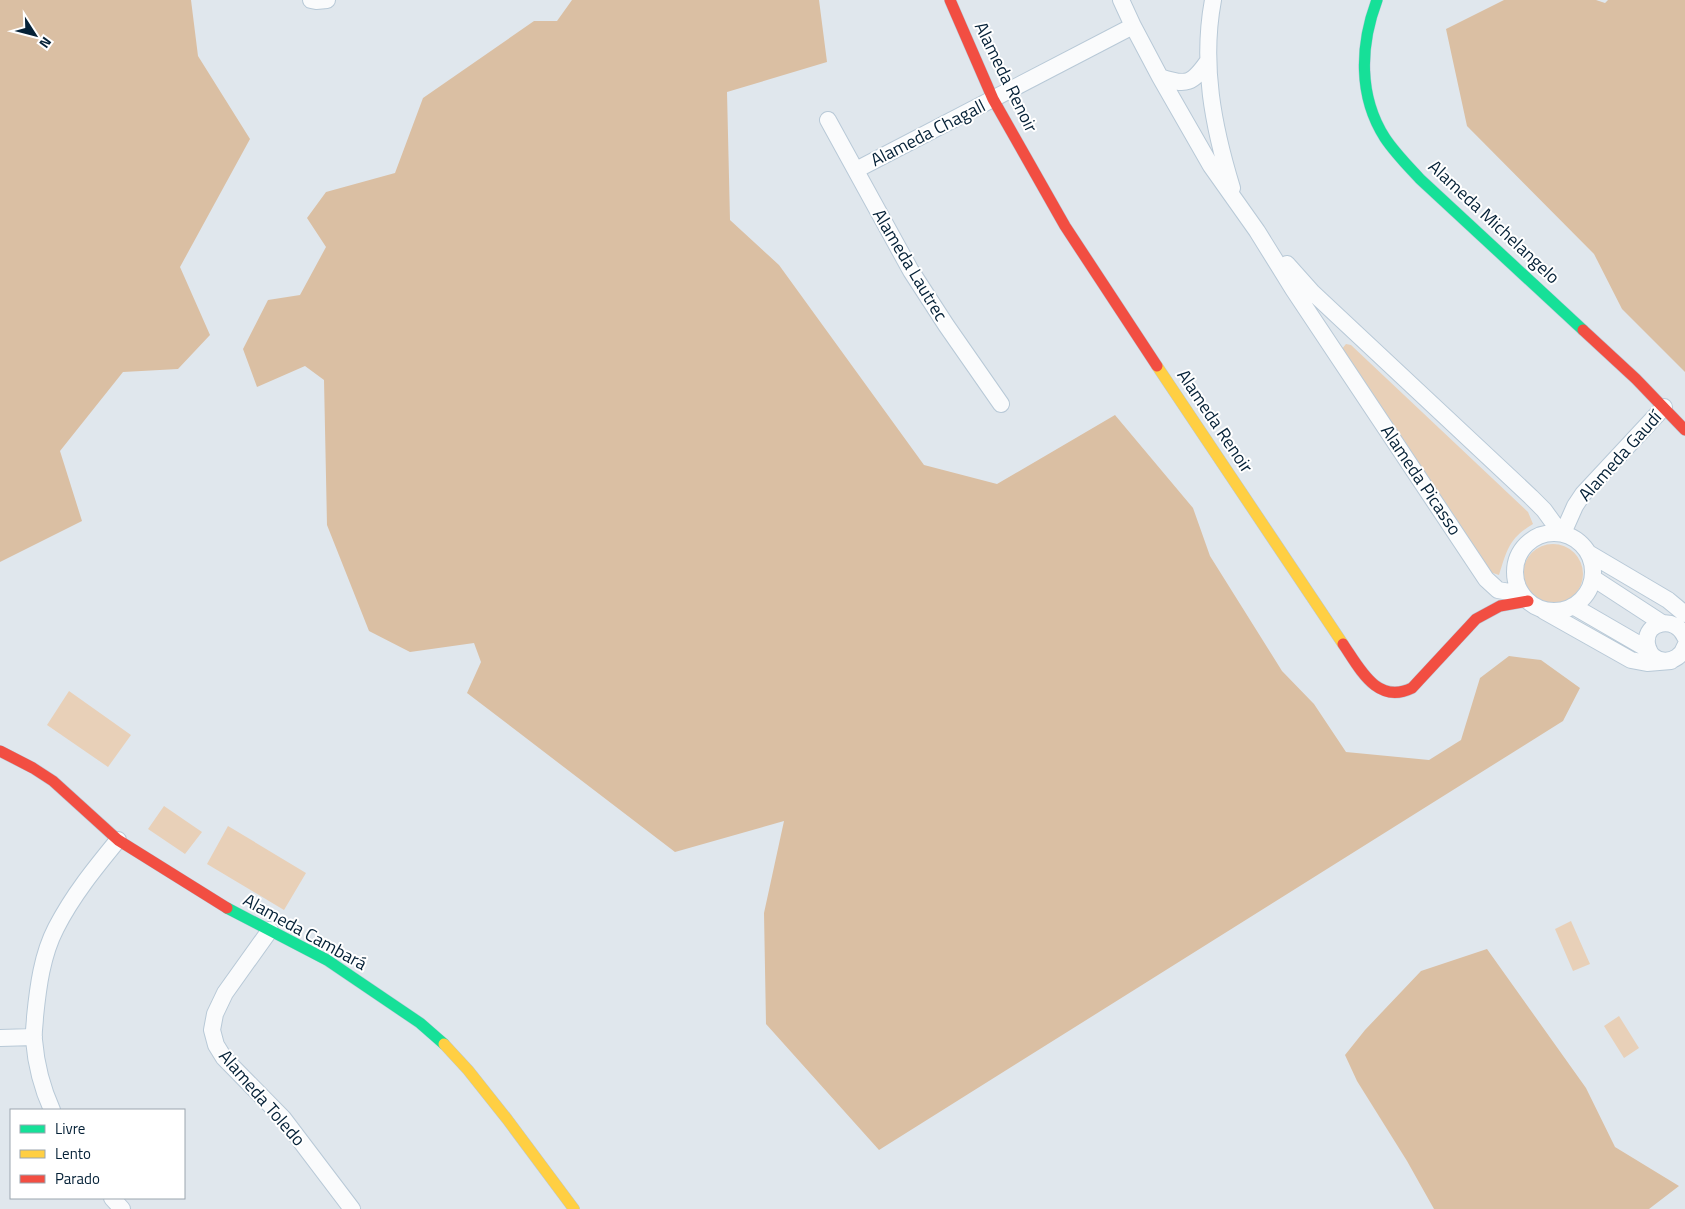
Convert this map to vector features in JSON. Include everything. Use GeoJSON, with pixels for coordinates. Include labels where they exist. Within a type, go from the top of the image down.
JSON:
{"type":"FeatureCollection","features":[{"type":"Feature","properties":{"kind":"street"},"geometry":{"type":"LineString","coordinates":[[311,0],[316,2],[328,0]]}},
{"type":"Feature","properties":{"kind":"street","name":"Alameda Renoir"},"geometry":{"type":"LineString","coordinates":[[950,0],[993,99],[1066,226],[1365,676],[1385,692],[1403,693],[1412,688],[1476,620],[1500,606],[1530,601]]}},
{"type":"Feature","properties":{"kind":"street","name":"Alameda Picasso"},"geometry":{"type":"LineString","coordinates":[[1121,0],[1160,77],[1207,159],[1257,231],[1332,348],[1486,579],[1498,590],[1557,611],[1573,606]]}},
{"type":"Feature","properties":{"kind":"street","name":"Alameda Picasso"},"geometry":{"type":"LineString","coordinates":[[1214,0],[1210,19],[1208,61],[1211,102],[1218,137],[1236,200]]}},
{"type":"Feature","properties":{"kind":"street","name":"Alameda Michelangelo"},"geometry":{"type":"LineString","coordinates":[[1376,0],[1367,30],[1364,55],[1364,81],[1371,109],[1381,131],[1395,152],[1420,179],[1618,362],[1685,430]]}},
{"type":"Feature","properties":{"kind":"street","name":"Alameda Chagall"},"geometry":{"type":"LineString","coordinates":[[856,170],[1133,26]]}},
{"type":"Feature","properties":{"kind":"street"},"geometry":{"type":"LineString","coordinates":[[1160,77],[1174,82],[1188,82],[1198,75],[1208,61]]}},
{"type":"Feature","properties":{"kind":"street","name":"Alameda Lautrec"},"geometry":{"type":"LineString","coordinates":[[828,120],[911,272],[1001,404]]}},
{"type":"Feature","properties":{"kind":"street","name":"Alameda Picasso"},"geometry":{"type":"LineString","coordinates":[[1257,231],[1312,292],[1544,510],[1561,533],[1578,540],[1590,554],[1668,600],[1685,614]]}},
{"type":"Feature","properties":{"kind":"street"},"geometry":{"type":"LineString","coordinates":[[1332,348],[1337,338],[1341,335],[1354,332]]}},
{"type":"Feature","properties":{"kind":"street","name":"Alameda Gaudí"},"geometry":{"type":"LineString","coordinates":[[1561,533],[1583,494],[1664,407]]}},
{"type":"Feature","properties":{"kind":"street"},"geometry":{"type":"LineString","coordinates":[[1530,601],[1516,581],[1514,568],[1521,551],[1533,538],[1544,533],[1561,533]]}},
{"type":"Feature","properties":{"kind":"street"},"geometry":{"type":"LineString","coordinates":[[1590,554],[1594,567],[1593,578],[1586,594],[1573,606],[1648,650],[1652,656],[1658,659],[1677,662],[1685,646]]}},
{"type":"Feature","properties":{"kind":"street"},"geometry":{"type":"LineString","coordinates":[[1593,578],[1662,623]]}},
{"type":"Feature","properties":{"kind":"street","name":"Alameda Picasso"},"geometry":{"type":"LineString","coordinates":[[1530,601],[1632,660],[1648,663],[1677,662]]}},
{"type":"Feature","properties":{"kind":"street"},"geometry":{"type":"LineString","coordinates":[[1648,650],[1647,639],[1649,633],[1662,623],[1668,622],[1679,627],[1685,637]]}},
{"type":"Feature","properties":{"kind":"street","name":"Alameda Cambará"},"geometry":{"type":"LineString","coordinates":[[0,752],[33,768],[53,781],[118,840],[228,910],[327,960],[420,1024],[448,1048],[468,1070],[574,1209]]}},
{"type":"Feature","properties":{"kind":"street"},"geometry":{"type":"LineString","coordinates":[[52,1109],[45,1095],[38,1068],[34,1037],[38,990],[46,954],[56,929],[74,896],[118,840]]}},
{"type":"Feature","properties":{"kind":"street","name":"Alameda Toledo"},"geometry":{"type":"LineString","coordinates":[[270,930],[226,993],[215,1014],[212,1030],[216,1045],[224,1058],[283,1118],[352,1209]]}},
{"type":"Feature","properties":{"kind":"street"},"geometry":{"type":"LineString","coordinates":[[0,1038],[34,1037]]}},
{"type":"Feature","properties":{"kind":"street"},"geometry":{"type":"LineString","coordinates":[[113,1199],[122,1209]]}},
{"type":"Feature","properties":{"kind":"shaded area"},"geometry":{"type":"Polygon","coordinates":[[[0,0],[191,0],[198,56],[250,139],[180,267],[210,335],[178,369],[123,372],[60,451],[82,521],[0,562],[0,0]]]}},
{"type":"Feature","properties":{"kind":"shaded area"},"geometry":{"type":"Polygon","coordinates":[[[572,0],[819,0],[827,62],[727,92],[730,220],[779,265],[924,465],[997,484],[1115,415],[1193,508],[1210,556],[1282,671],[1314,704],[1346,752],[1429,760],[1461,740],[1480,678],[1509,656],[1541,660],[1580,688],[1563,721],[879,1150],[766,1024],[764,913],[784,821],[675,852],[467,693],[481,662],[474,643],[410,652],[369,631],[327,525],[324,380],[305,366],[257,387],[243,349],[268,300],[300,295],[326,247],[307,218],[326,192],[395,173],[423,98],[534,21],[557,21],[572,0]]]}},
{"type":"Feature","properties":{"kind":"shaded area"},"geometry":{"type":"Polygon","coordinates":[[[1504,0],[1596,0],[1605,3],[1608,0],[1685,0],[1685,372],[1622,309],[1594,254],[1467,126],[1446,29],[1504,0]]]}},
{"type":"Feature","properties":{"kind":"shaded area"},"geometry":{"type":"Polygon","coordinates":[[[1346,344],[1351,345],[1528,512],[1533,524],[1519,534],[1510,545],[1499,575],[1490,572],[1341,350],[1346,344]]]}},
{"type":"Feature","properties":{"kind":"shaded area"},"geometry":{"type":"Polygon","coordinates":[[[1553,544],[1570,549],[1578,557],[1583,574],[1578,591],[1570,599],[1553,604],[1536,599],[1528,591],[1523,574],[1528,557],[1536,549],[1553,544]]]}},
{"type":"Feature","properties":{"kind":"shaded area"},"geometry":{"type":"Polygon","coordinates":[[[69,691],[131,735],[108,767],[47,725],[69,691]]]}},
{"type":"Feature","properties":{"kind":"shaded area"},"geometry":{"type":"Polygon","coordinates":[[[164,806],[202,832],[185,854],[148,829],[164,806]]]}},
{"type":"Feature","properties":{"kind":"shaded area"},"geometry":{"type":"Polygon","coordinates":[[[228,826],[306,873],[284,910],[207,864],[228,826]]]}},
{"type":"Feature","properties":{"kind":"shaded area"},"geometry":{"type":"Polygon","coordinates":[[[1571,921],[1590,964],[1573,971],[1555,929],[1571,921]]]}},
{"type":"Feature","properties":{"kind":"shaded area"},"geometry":{"type":"Polygon","coordinates":[[[1487,949],[1586,1088],[1615,1147],[1679,1186],[1649,1209],[1434,1209],[1407,1161],[1357,1081],[1345,1055],[1365,1030],[1421,971],[1487,949]]]}},
{"type":"Feature","properties":{"kind":"shaded area"},"geometry":{"type":"Polygon","coordinates":[[[1619,1016],[1639,1048],[1624,1058],[1604,1026],[1619,1016]]]}},
{"type":"Feature","properties":{"kind":"traffic: fast"},"geometry":{"type":"LineString","coordinates":[[1377,0],[1367,35],[1365,52],[1366,88],[1376,122],[1385,138],[1420,179],[1583,330]]}},
{"type":"Feature","properties":{"kind":"traffic: fast"},"geometry":{"type":"LineString","coordinates":[[227,908],[327,960],[420,1023],[444,1044]]}},
{"type":"Feature","properties":{"kind":"traffic: slow"},"geometry":{"type":"LineString","coordinates":[[1157,366],[1343,644]]}},
{"type":"Feature","properties":{"kind":"traffic: slow"},"geometry":{"type":"LineString","coordinates":[[444,1044],[468,1070],[507,1119],[574,1209]]}},
{"type":"Feature","properties":{"kind":"traffic: jam"},"geometry":{"type":"LineString","coordinates":[[950,0],[993,99],[1065,226],[1157,366]]}},
{"type":"Feature","properties":{"kind":"traffic: jam"},"geometry":{"type":"LineString","coordinates":[[1583,330],[1636,379],[1685,430]]}},
{"type":"Feature","properties":{"kind":"traffic: jam"},"geometry":{"type":"LineString","coordinates":[[1343,644],[1371,682],[1389,692],[1400,692],[1412,688],[1476,619],[1500,606],[1528,601]]}},
{"type":"Feature","properties":{"kind":"traffic: jam"},"geometry":{"type":"LineString","coordinates":[[0,751],[53,781],[118,840],[227,908]]}}]}
